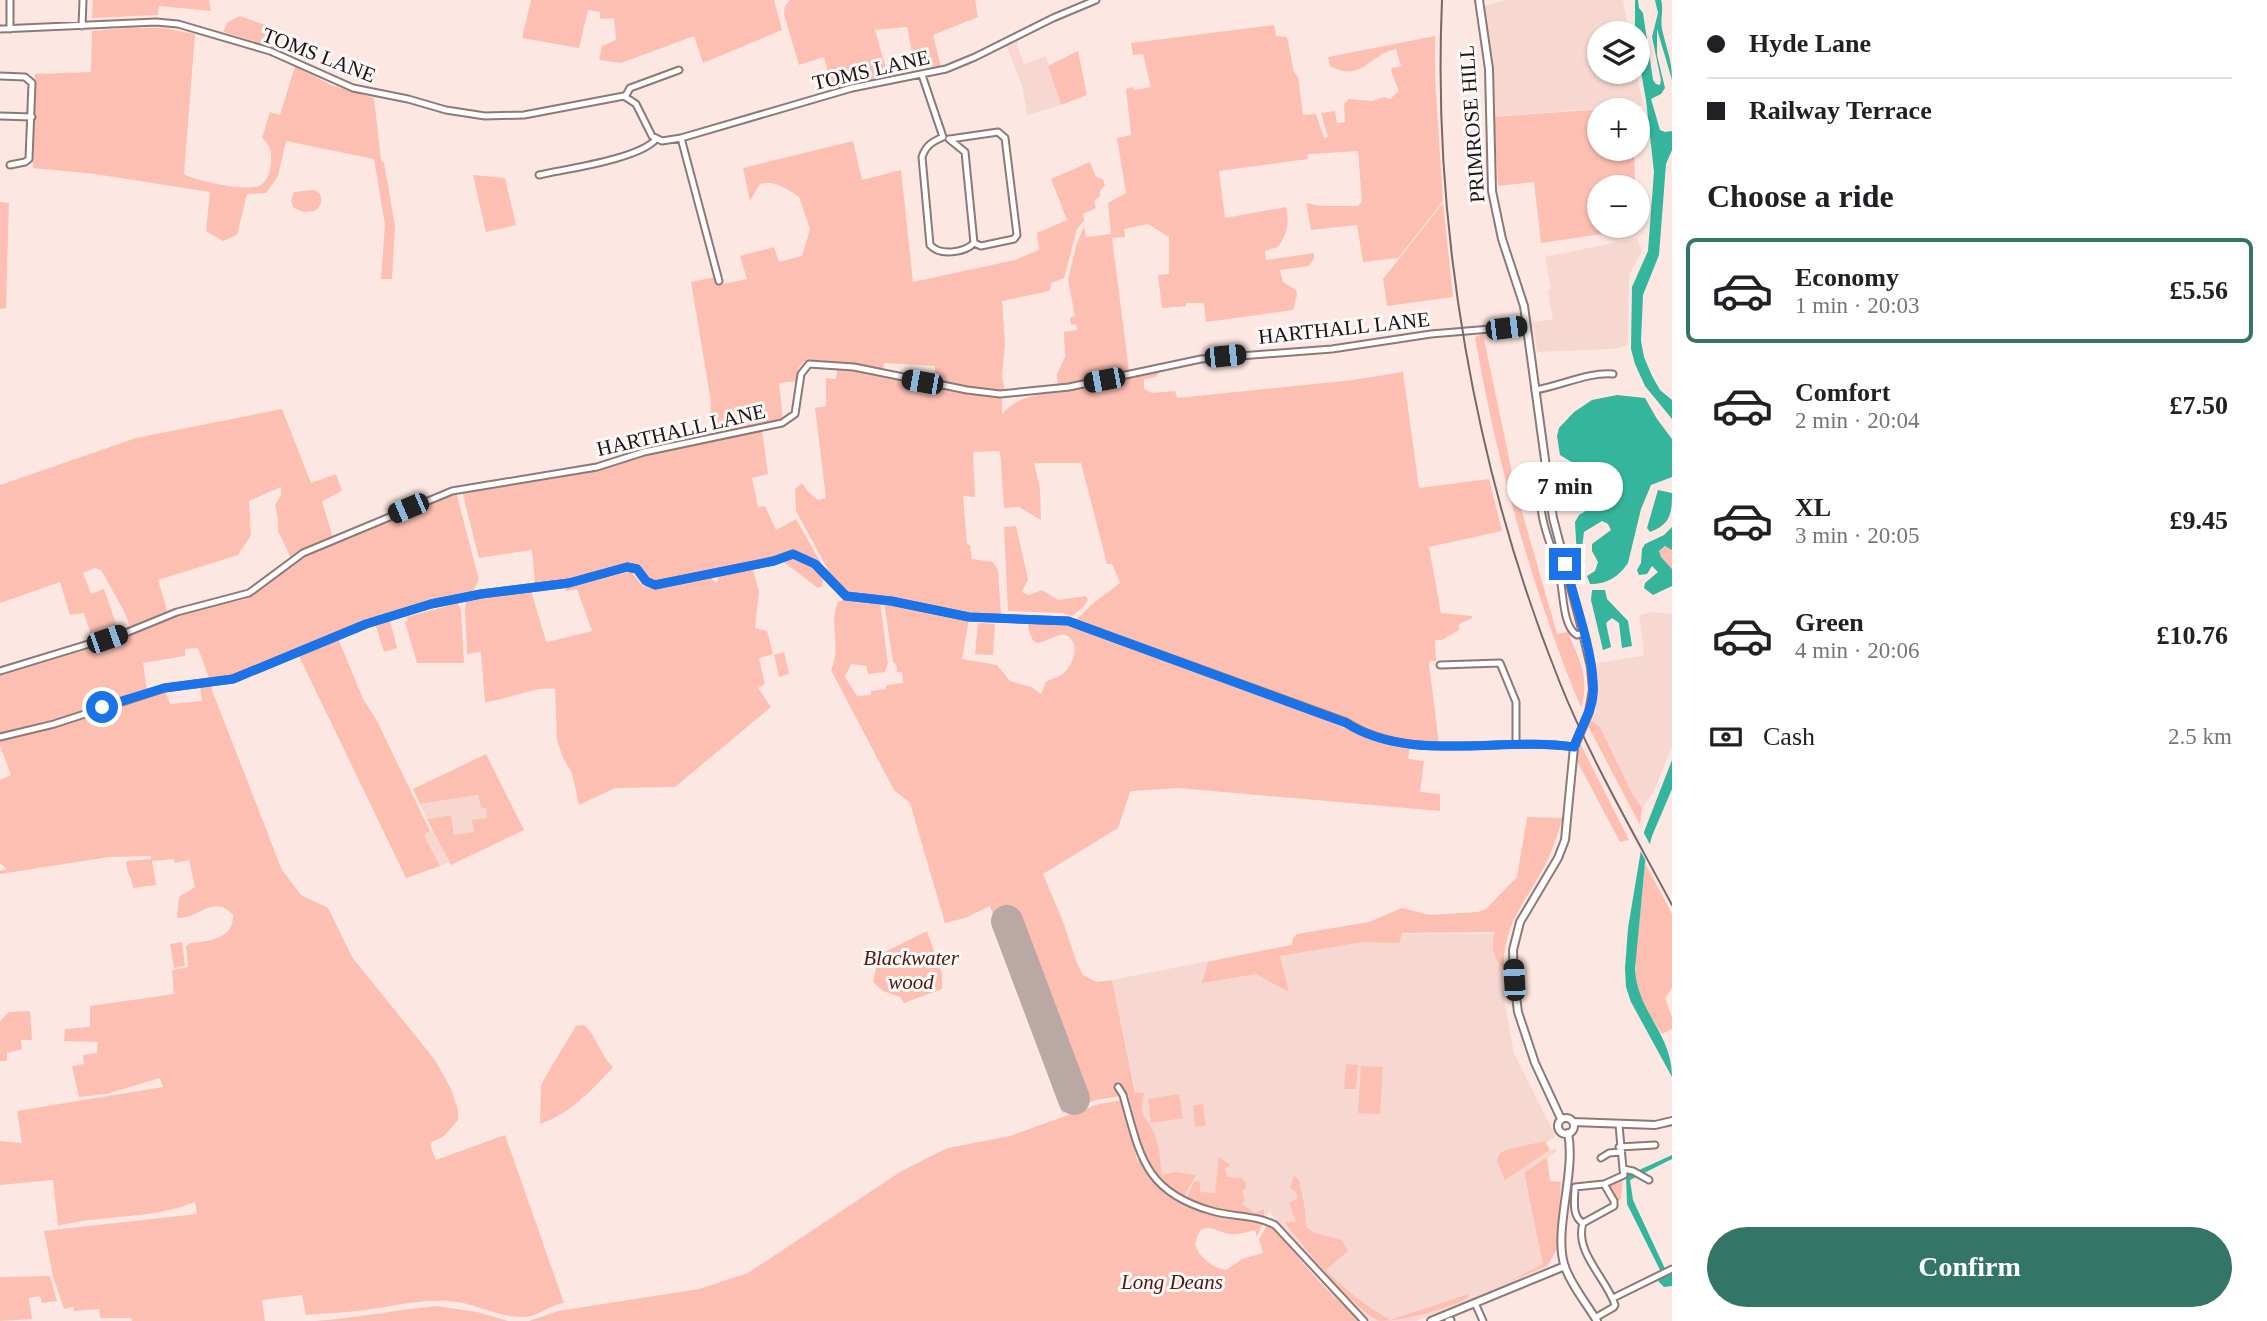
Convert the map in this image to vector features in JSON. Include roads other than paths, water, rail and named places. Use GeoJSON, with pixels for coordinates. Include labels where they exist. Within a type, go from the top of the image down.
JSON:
{"type":"FeatureCollection","features":[{"type":"Feature","properties":{"kind":"street"},"geometry":{"type":"LineString","coordinates":[[10,0],[10,29]]}},
{"type":"Feature","properties":{"kind":"street"},"geometry":{"type":"LineString","coordinates":[[82,26],[83,0]]}},
{"type":"Feature","properties":{"kind":"street","name":"TOMS LANE"},"geometry":{"type":"LineString","coordinates":[[656,139],[665,141],[681,138],[852,88],[922,75],[966,61],[1025,30],[1096,0]]}},
{"type":"Feature","properties":{"kind":"street","name":"PRIMROSE HILL"},"geometry":{"type":"LineString","coordinates":[[1479,0],[1489,69],[1492,191],[1502,239],[1521,297],[1527,326],[1553,518],[1583,633],[1593,690],[1589,712],[1574,747],[1565,840],[1558,858],[1520,922],[1515,936],[1513,963],[1518,1012],[1535,1063],[1561,1119]]}},
{"type":"Feature","properties":{"kind":"street","name":"TOMS LANE"},"geometry":{"type":"LineString","coordinates":[[0,29],[156,22],[178,24],[270,51],[353,88],[472,114],[524,115],[625,97],[630,88],[679,70]]}},
{"type":"Feature","properties":{"kind":"street"},"geometry":{"type":"LineString","coordinates":[[922,75],[947,138],[963,150]]}},
{"type":"Feature","properties":{"kind":"street"},"geometry":{"type":"LineString","coordinates":[[0,76],[25,77],[31,80],[29,159],[10,165]]}},
{"type":"Feature","properties":{"kind":"street"},"geometry":{"type":"LineString","coordinates":[[538,175],[632,154],[651,145],[656,139],[648,131],[636,104],[625,97]]}},
{"type":"Feature","properties":{"kind":"street"},"geometry":{"type":"LineString","coordinates":[[0,116],[32,117]]}},
{"type":"Feature","properties":{"kind":"street"},"geometry":{"type":"LineString","coordinates":[[998,132],[1004,135],[1007,141],[1017,235],[1014,239],[981,246],[974,243],[969,248],[945,252],[930,245],[922,167],[925,148],[933,141],[998,132]]}},
{"type":"Feature","properties":{"kind":"street"},"geometry":{"type":"LineString","coordinates":[[968,136],[963,150],[974,243]]}},
{"type":"Feature","properties":{"kind":"street"},"geometry":{"type":"LineString","coordinates":[[681,138],[719,281]]}},
{"type":"Feature","properties":{"kind":"street","name":"HARTHALL LANE"},"geometry":{"type":"LineString","coordinates":[[0,671],[128,632],[177,612],[243,596],[303,553],[444,494],[597,467],[643,452],[782,422],[795,414],[801,374],[809,365],[854,367],[947,387],[1000,394],[1069,387],[1193,360],[1332,349],[1431,334],[1527,326]]}},
{"type":"Feature","properties":{"kind":"street"},"geometry":{"type":"LineString","coordinates":[[1535,390],[1599,373],[1613,374]]}},
{"type":"Feature","properties":{"kind":"street"},"geometry":{"type":"LineString","coordinates":[[1548,484],[1544,484],[1540,489],[1545,533],[1559,570],[1568,625],[1573,633],[1583,633]]}},
{"type":"Feature","properties":{"kind":"street"},"geometry":{"type":"LineString","coordinates":[[0,737],[54,724],[164,688],[233,679],[366,624],[431,604],[481,594],[569,583],[627,567],[637,569],[646,581],[655,585],[774,561],[793,554],[815,564],[846,596],[891,601],[969,617],[1068,621],[1325,715],[1381,739],[1438,746],[1516,744],[1574,747]]}},
{"type":"Feature","properties":{"kind":"street"},"geometry":{"type":"LineString","coordinates":[[1440,665],[1500,663],[1516,702],[1516,744]]}},
{"type":"Feature","properties":{"kind":"street"},"geometry":{"type":"LineString","coordinates":[[1118,1087],[1123,1095],[1140,1157],[1157,1182],[1184,1200],[1212,1211],[1275,1225],[1364,1321]]}},
{"type":"Feature","properties":{"kind":"street"},"geometry":{"type":"LineString","coordinates":[[1568,1133],[1559,1129],[1561,1119],[1619,1125],[1655,1125],[1672,1121]]}},
{"type":"Feature","properties":{"kind":"street"},"geometry":{"type":"LineString","coordinates":[[1568,1133],[1573,1129],[1573,1122]]}},
{"type":"Feature","properties":{"kind":"street"},"geometry":{"type":"LineString","coordinates":[[1583,1223],[1575,1215],[1576,1187],[1604,1184],[1624,1175],[1619,1125]]}},
{"type":"Feature","properties":{"kind":"street"},"geometry":{"type":"LineString","coordinates":[[1568,1133],[1562,1251],[1565,1266],[1596,1320],[1614,1307],[1613,1298],[1598,1275],[1580,1237],[1583,1223],[1614,1206],[1604,1184]]}},
{"type":"Feature","properties":{"kind":"street"},"geometry":{"type":"LineString","coordinates":[[1601,1158],[1620,1150],[1655,1145]]}},
{"type":"Feature","properties":{"kind":"street"},"geometry":{"type":"LineString","coordinates":[[1623,1169],[1649,1180]]}},
{"type":"Feature","properties":{"kind":"street"},"geometry":{"type":"LineString","coordinates":[[1431,1321],[1565,1266]]}},
{"type":"Feature","properties":{"kind":"street"},"geometry":{"type":"LineString","coordinates":[[1613,1298],[1670,1270]]}},
{"type":"Feature","properties":{"kind":"street"},"geometry":{"type":"LineString","coordinates":[[1475,1303],[1483,1321]]}},
{"type":"Feature","properties":{"kind":"railway"},"geometry":{"type":"LineString","coordinates":[[1442,0],[1444,173],[1453,261],[1465,348],[1504,519],[1530,602],[1572,712],[1672,905]]}},
{"type":"Feature","properties":{"kind":"park label","name":"Blackwater wood"},"geometry":{"type":"Point","coordinates":[911,970]}},
{"type":"Feature","properties":{"kind":"park label","name":"Long Deans"},"geometry":{"type":"Point","coordinates":[1172,1282]}}]}
